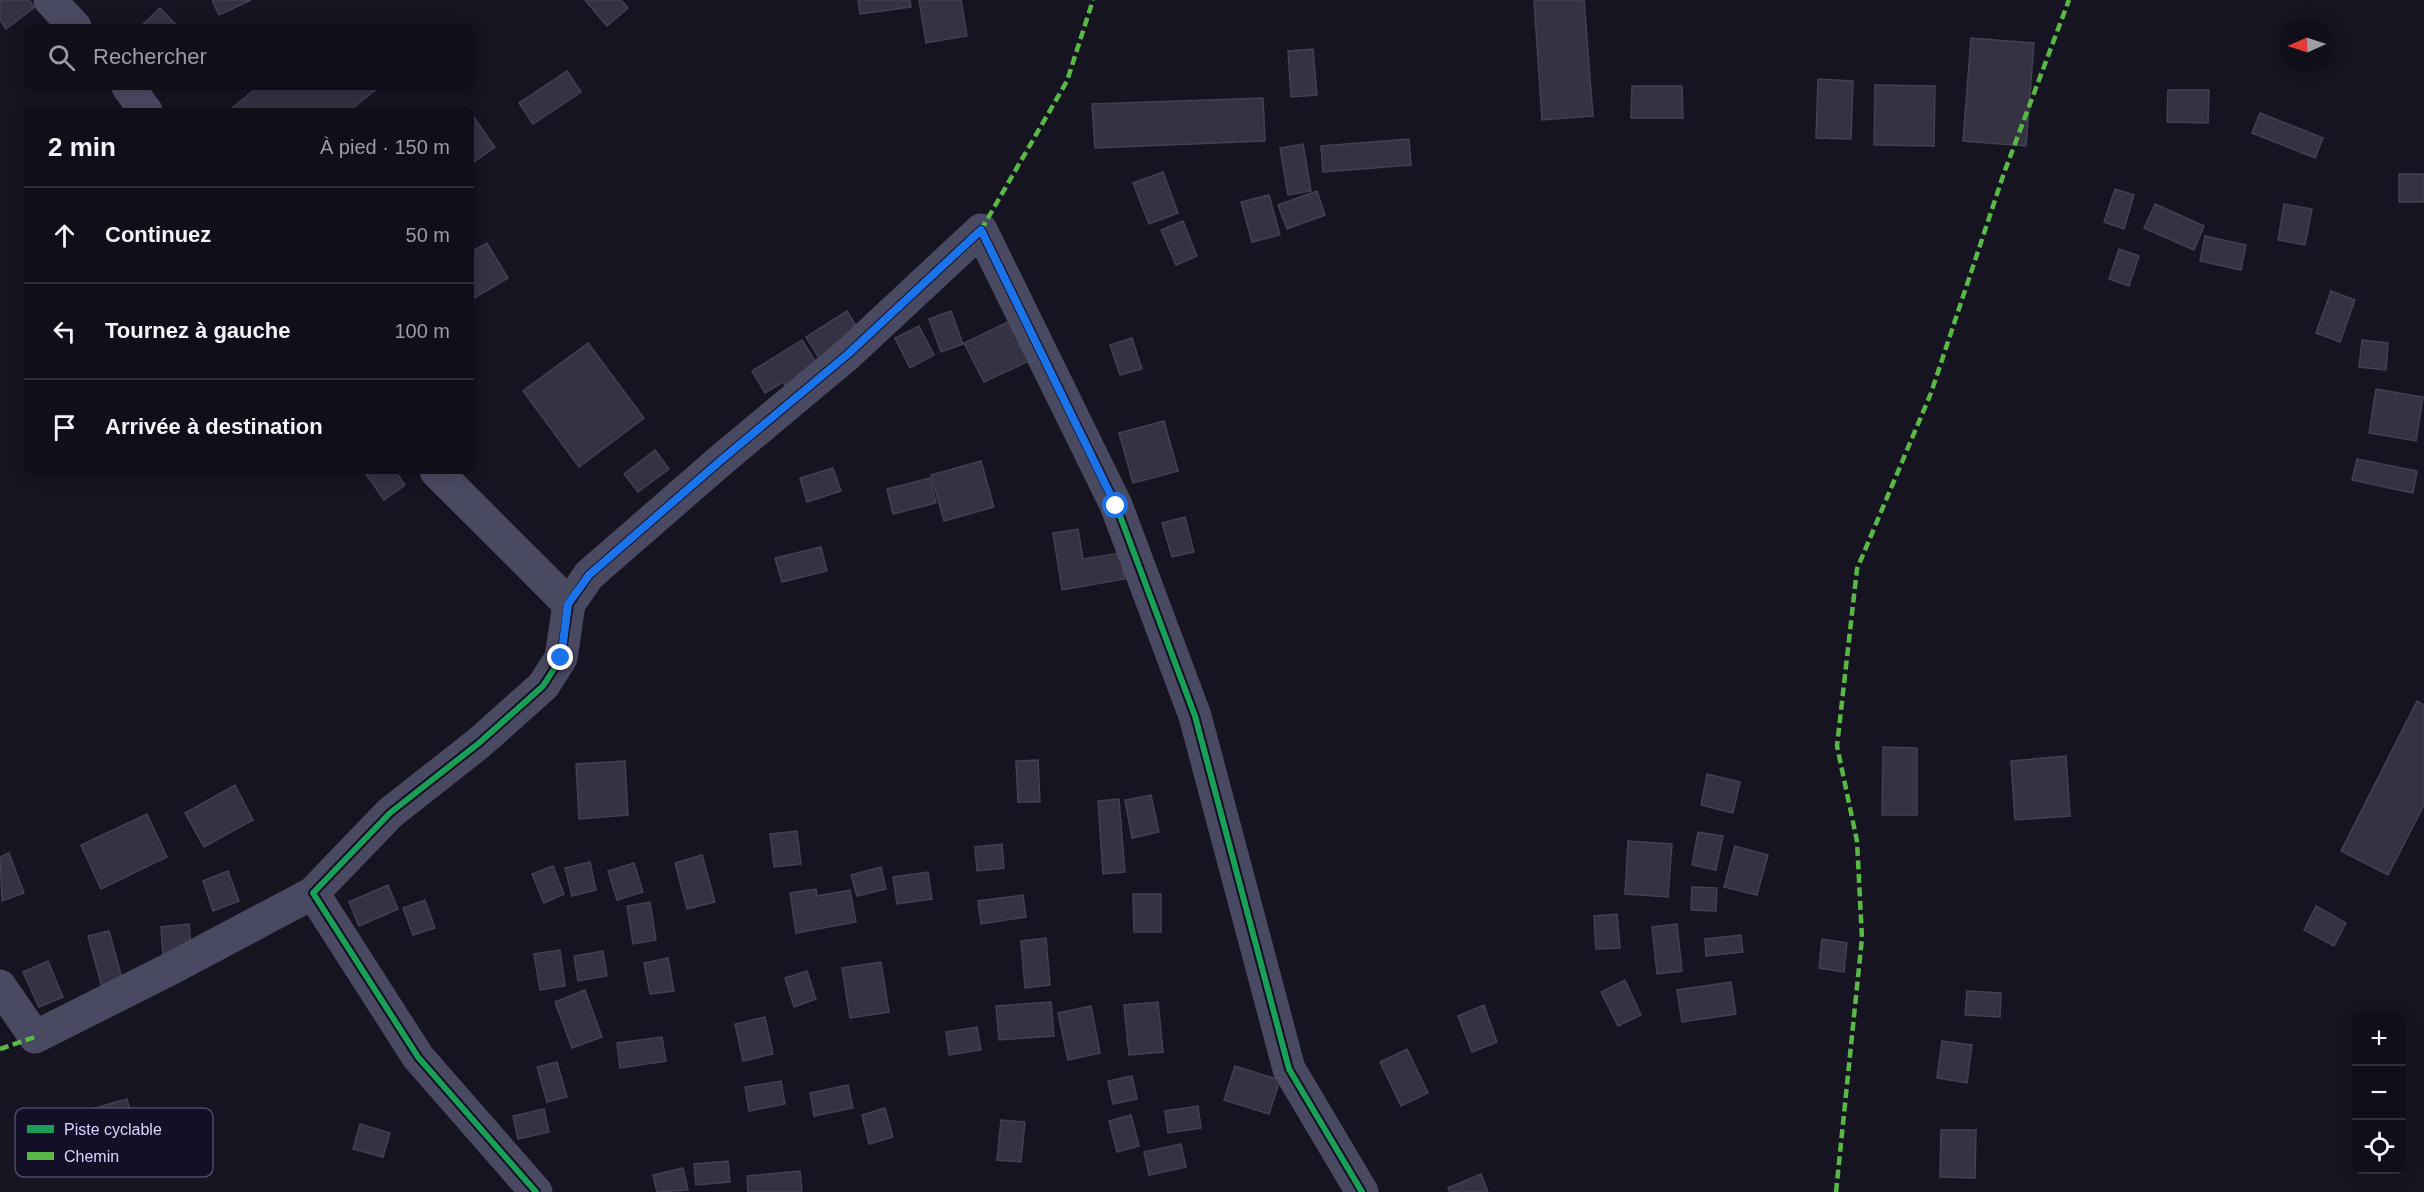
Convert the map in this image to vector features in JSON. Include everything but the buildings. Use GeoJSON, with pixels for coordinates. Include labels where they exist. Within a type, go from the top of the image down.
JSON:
{"type":"FeatureCollection","features":[{"type":"Feature","properties":{"kind":"street"},"geometry":{"type":"LineString","coordinates":[[50,0],[72,24]]}},
{"type":"Feature","properties":{"kind":"street"},"geometry":{"type":"LineString","coordinates":[[130,90],[144,108]]}},
{"type":"Feature","properties":{"kind":"street"},"geometry":{"type":"LineString","coordinates":[[0,986],[35,1037],[170,969],[312,893],[390,813],[479,743],[543,686],[561,658],[568,604],[589,575],[848,354],[981,230],[1116,506],[1195,716],[1289,1069],[1362,1192]]}},
{"type":"Feature","properties":{"kind":"street"},"geometry":{"type":"LineString","coordinates":[[439,474],[568,604]]}},
{"type":"Feature","properties":{"kind":"street"},"geometry":{"type":"LineString","coordinates":[[312,893],[418,1057],[536,1192]]}},
{"type":"Feature","properties":{"kind":"marked path"},"geometry":{"type":"LineString","coordinates":[[981,230],[1067,81],[1093,0]]}},
{"type":"Feature","properties":{"kind":"marked path"},"geometry":{"type":"LineString","coordinates":[[1836,1192],[1862,938],[1857,841],[1837,746],[1857,569],[1931,393],[2004,173],[2069,0]]}},
{"type":"Feature","properties":{"kind":"marked path"},"geometry":{"type":"LineString","coordinates":[[0,1049],[35,1037]]}},
{"type":"Feature","properties":{"kind":"cycle path"},"geometry":{"type":"LineString","coordinates":[[536,1192],[418,1057],[313,893],[390,813],[479,743],[543,686],[561,658],[569,604],[589,575],[848,354],[981,230],[1116,505],[1195,716],[1289,1069],[1362,1192]]}},
{"type":"Feature","properties":{"kind":"route"},"geometry":{"type":"LineString","coordinates":[[561,658],[568,604],[589,575],[848,354],[981,230],[1116,506]]}}]}
